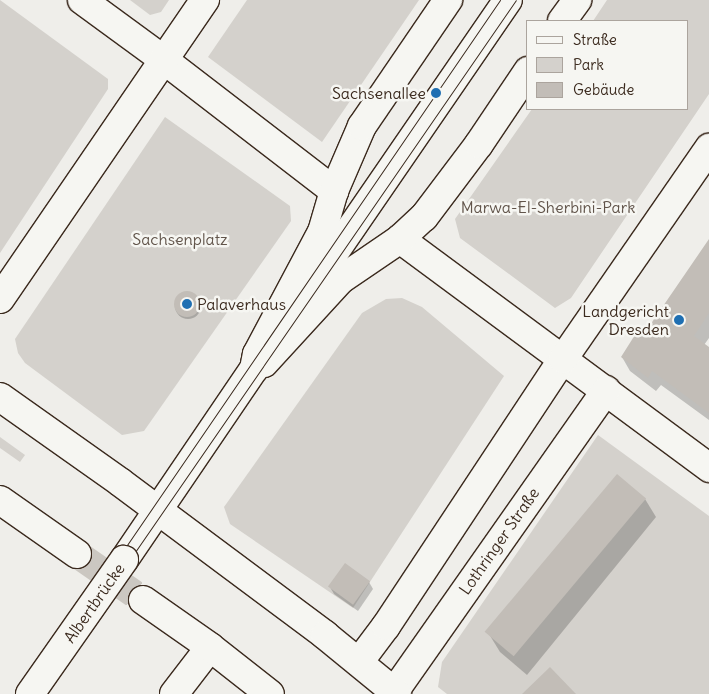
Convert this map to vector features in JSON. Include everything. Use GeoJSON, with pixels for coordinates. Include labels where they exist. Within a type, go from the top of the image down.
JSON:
{"type":"FeatureCollection","features":[{"type":"Feature","properties":{"kind":"street"},"geometry":{"type":"LineString","coordinates":[[82,0],[164,60],[334,191]]}},
{"type":"Feature","properties":{"kind":"street"},"geometry":{"type":"LineString","coordinates":[[0,299],[205,0]]}},
{"type":"Feature","properties":{"kind":"street"},"geometry":{"type":"LineString","coordinates":[[254,369],[258,354],[322,232],[334,191],[362,126],[448,0]]}},
{"type":"Feature","properties":{"kind":"street"},"geometry":{"type":"LineString","coordinates":[[157,511],[508,0]]}},
{"type":"Feature","properties":{"kind":"street"},"geometry":{"type":"LineString","coordinates":[[563,20],[577,0]]}},
{"type":"Feature","properties":{"kind":"street"},"geometry":{"type":"LineString","coordinates":[[254,369],[267,361],[340,280],[400,238],[436,203],[526,74]]}},
{"type":"Feature","properties":{"kind":"street"},"geometry":{"type":"LineString","coordinates":[[359,662],[386,626],[564,359],[709,148]]}},
{"type":"Feature","properties":{"kind":"street"},"geometry":{"type":"LineString","coordinates":[[400,238],[709,468]]}},
{"type":"Feature","properties":{"kind":"street","name":"Lothringer Straße"},"geometry":{"type":"LineString","coordinates":[[395,693],[606,390]]}},
{"type":"Feature","properties":{"kind":"street"},"geometry":{"type":"LineString","coordinates":[[0,397],[157,511],[359,662],[395,693]]}},
{"type":"Feature","properties":{"kind":"street"},"geometry":{"type":"LineString","coordinates":[[0,500],[76,554]]}},
{"type":"Feature","properties":{"kind":"street","name":"Albertbrücke"},"geometry":{"type":"LineString","coordinates":[[30,694],[157,511]]}},
{"type":"Feature","properties":{"kind":"street"},"geometry":{"type":"LineString","coordinates":[[143,600],[210,647],[270,694]]}},
{"type":"Feature","properties":{"kind":"street"},"geometry":{"type":"LineString","coordinates":[[174,694],[210,647]]}},
{"type":"Feature","properties":{"kind":"green space"},"geometry":{"type":"Polygon","coordinates":[[[0,0],[108,79],[108,89],[0,253],[0,0]]]}},
{"type":"Feature","properties":{"kind":"green space"},"geometry":{"type":"Polygon","coordinates":[[[130,0],[169,0],[161,12],[150,15],[130,0]]]}},
{"type":"Feature","properties":{"kind":"green space"},"geometry":{"type":"Polygon","coordinates":[[[247,0],[419,0],[322,142],[208,57],[247,0]]]}},
{"type":"Feature","properties":{"kind":"green space","name":"Marwa-El-Sherbini-Park"},"geometry":{"type":"Polygon","coordinates":[[[607,0],[709,0],[709,94],[571,298],[555,308],[460,238],[455,219],[531,110],[689,110],[689,20],[594,20],[607,0]]]}},
{"type":"Feature","properties":{"kind":"green space","name":"Sachsenplatz"},"geometry":{"type":"Polygon","coordinates":[[[165,117],[290,206],[291,221],[144,431],[122,435],[25,363],[18,353],[15,339],[165,117]]]}},
{"type":"Feature","properties":{"kind":"green space"},"geometry":{"type":"Polygon","coordinates":[[[402,298],[422,307],[504,376],[353,608],[230,524],[224,507],[362,313],[386,299],[402,298]]]}},
{"type":"Feature","properties":{"kind":"green space"},"geometry":{"type":"Polygon","coordinates":[[[598,435],[709,516],[709,694],[447,694],[438,687],[442,662],[598,435]]]}},
{"type":"Feature","properties":{"kind":"green space"},"geometry":{"type":"Polygon","coordinates":[[[0,437],[25,455],[20,462],[0,448],[0,437]]]}},
{"type":"Feature","properties":{"kind":"building","name":"Landgericht Dresden"},"geometry":{"type":"Polygon","coordinates":[[[709,239],[709,313],[694,336],[709,347],[709,413],[652,371],[648,378],[621,357],[640,327],[646,331],[709,239]]]}},
{"type":"Feature","properties":{"kind":"building","name":"Palaverhaus"},"geometry":{"type":"Polygon","coordinates":[[[187,291],[196,295],[200,304],[196,313],[187,317],[178,313],[174,304],[178,295],[187,291]]]}},
{"type":"Feature","properties":{"kind":"building"},"geometry":{"type":"Polygon","coordinates":[[[617,474],[646,498],[514,656],[485,632],[617,474]]]}},
{"type":"Feature","properties":{"kind":"building"},"geometry":{"type":"Polygon","coordinates":[[[345,563],[370,581],[353,605],[328,586],[345,563]]]}},
{"type":"Feature","properties":{"kind":"building"},"geometry":{"type":"Polygon","coordinates":[[[550,667],[576,694],[522,694],[550,667]]]}},
{"type":"Feature","properties":{"kind":"tunnel"},"geometry":{"type":"LineString","coordinates":[[77,554],[143,600]]}},
{"type":"Feature","properties":{"kind":"tram line"},"geometry":{"type":"LineString","coordinates":[[25,694],[500,0]]}},
{"type":"Feature","properties":{"kind":"tram line"},"geometry":{"type":"LineString","coordinates":[[37,694],[516,0]]}},
{"type":"Feature","properties":{"kind":"place","name":"Sachsenallee"},"geometry":{"type":"Point","coordinates":[436,93]}},
{"type":"Feature","properties":{"kind":"place","name":"Palaverhaus"},"geometry":{"type":"Point","coordinates":[187,304]}},
{"type":"Feature","properties":{"kind":"place","name":"Landgericht Dresden"},"geometry":{"type":"Point","coordinates":[679,320]}}]}
